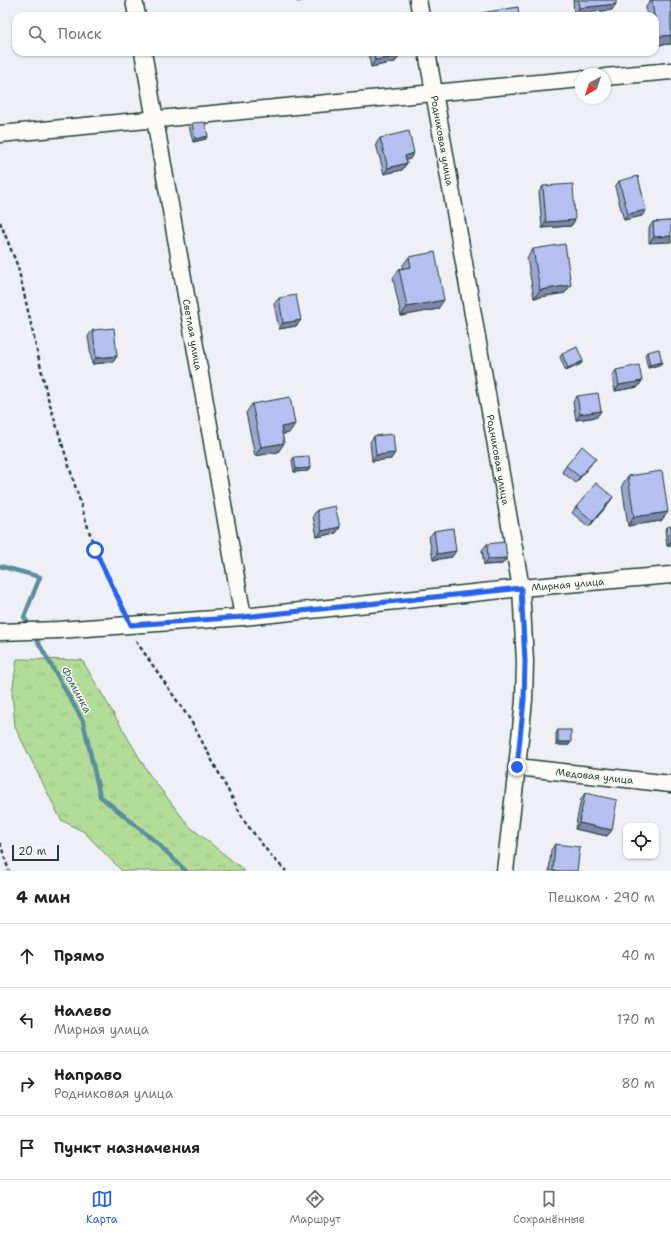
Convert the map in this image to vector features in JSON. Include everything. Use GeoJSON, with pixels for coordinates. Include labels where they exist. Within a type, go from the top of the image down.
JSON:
{"type":"FeatureCollection","features":[{"type":"Feature","properties":{"kind":"street"},"geometry":{"type":"LineString","coordinates":[[134,0],[136,12]]}},
{"type":"Feature","properties":{"kind":"street"},"geometry":{"type":"LineString","coordinates":[[418,0],[420,12]]}},
{"type":"Feature","properties":{"kind":"street","name":"Светлая улица"},"geometry":{"type":"LineString","coordinates":[[144,56],[243,617]]}},
{"type":"Feature","properties":{"kind":"street","name":"Родниковая улица"},"geometry":{"type":"LineString","coordinates":[[428,56],[521,588],[525,661],[524,700],[505,871]]}},
{"type":"Feature","properties":{"kind":"street"},"geometry":{"type":"LineString","coordinates":[[611,76],[671,71]]}},
{"type":"Feature","properties":{"kind":"street"},"geometry":{"type":"LineString","coordinates":[[0,134],[575,80]]}},
{"type":"Feature","properties":{"kind":"street","name":"Мирная улица"},"geometry":{"type":"LineString","coordinates":[[0,632],[58,630],[243,617],[521,588],[671,575]]}},
{"type":"Feature","properties":{"kind":"street","name":"Медовая улица"},"geometry":{"type":"LineString","coordinates":[[517,767],[671,784]]}},
{"type":"Feature","properties":{"kind":"path"},"geometry":{"type":"LineString","coordinates":[[0,222],[18,267],[47,395],[95,550],[131,625],[137,641],[191,721],[245,822],[272,857],[286,871]]}},
{"type":"Feature","properties":{"kind":"path"},"geometry":{"type":"LineString","coordinates":[[0,843],[9,871]]}},
{"type":"Feature","properties":{"kind":"green space"},"geometry":{"type":"Polygon","coordinates":[[[17,659],[82,660],[149,774],[189,826],[245,871],[122,871],[84,832],[61,820],[15,727],[12,693],[17,659]]]}},
{"type":"Feature","properties":{"kind":"building"},"geometry":{"type":"Polygon","coordinates":[[[578,0],[616,0],[616,4],[579,8],[578,0]]]}},
{"type":"Feature","properties":{"kind":"building"},"geometry":{"type":"Polygon","coordinates":[[[652,0],[671,0],[671,35],[659,37],[659,12],[654,12],[652,0]]]}},
{"type":"Feature","properties":{"kind":"building"},"geometry":{"type":"Polygon","coordinates":[[[518,7],[519,12],[487,12],[518,7]]]}},
{"type":"Feature","properties":{"kind":"building"},"geometry":{"type":"Polygon","coordinates":[[[374,56],[399,56],[375,60],[374,56]]]}},
{"type":"Feature","properties":{"kind":"building"},"geometry":{"type":"Polygon","coordinates":[[[205,122],[208,136],[195,139],[192,123],[205,122]]]}},
{"type":"Feature","properties":{"kind":"building"},"geometry":{"type":"Polygon","coordinates":[[[409,131],[414,153],[405,156],[407,163],[388,168],[380,138],[409,131]]]}},
{"type":"Feature","properties":{"kind":"building"},"geometry":{"type":"Polygon","coordinates":[[[638,176],[646,210],[628,214],[619,181],[638,176]]]}},
{"type":"Feature","properties":{"kind":"building"},"geometry":{"type":"Polygon","coordinates":[[[573,184],[575,220],[546,222],[543,186],[573,184]]]}},
{"type":"Feature","properties":{"kind":"building"},"geometry":{"type":"Polygon","coordinates":[[[671,221],[671,236],[654,237],[653,222],[671,221]]]}},
{"type":"Feature","properties":{"kind":"building"},"geometry":{"type":"Polygon","coordinates":[[[565,244],[571,285],[540,290],[533,249],[565,244]]]}},
{"type":"Feature","properties":{"kind":"building"},"geometry":{"type":"Polygon","coordinates":[[[435,252],[444,300],[407,307],[399,269],[411,267],[409,257],[435,252]]]}},
{"type":"Feature","properties":{"kind":"building"},"geometry":{"type":"Polygon","coordinates":[[[296,295],[301,320],[283,323],[279,298],[296,295]]]}},
{"type":"Feature","properties":{"kind":"building"},"geometry":{"type":"Polygon","coordinates":[[[114,328],[117,356],[96,358],[93,330],[114,328]]]}},
{"type":"Feature","properties":{"kind":"building"},"geometry":{"type":"Polygon","coordinates":[[[577,347],[583,361],[568,368],[562,354],[577,347]]]}},
{"type":"Feature","properties":{"kind":"building"},"geometry":{"type":"Polygon","coordinates":[[[659,349],[662,362],[650,365],[647,352],[659,349]]]}},
{"type":"Feature","properties":{"kind":"building"},"geometry":{"type":"Polygon","coordinates":[[[639,365],[642,381],[619,385],[616,370],[639,365]]]}},
{"type":"Feature","properties":{"kind":"building"},"geometry":{"type":"Polygon","coordinates":[[[598,393],[601,411],[580,414],[577,396],[598,393]]]}},
{"type":"Feature","properties":{"kind":"building"},"geometry":{"type":"Polygon","coordinates":[[[290,397],[295,424],[281,427],[284,443],[261,447],[252,404],[290,397]]]}},
{"type":"Feature","properties":{"kind":"building"},"geometry":{"type":"Polygon","coordinates":[[[393,434],[395,453],[376,455],[374,436],[393,434]]]}},
{"type":"Feature","properties":{"kind":"building"},"geometry":{"type":"Polygon","coordinates":[[[582,446],[596,458],[580,477],[566,466],[582,446]]]}},
{"type":"Feature","properties":{"kind":"building"},"geometry":{"type":"Polygon","coordinates":[[[309,456],[310,468],[296,469],[294,457],[309,456]]]}},
{"type":"Feature","properties":{"kind":"building"},"geometry":{"type":"Polygon","coordinates":[[[662,471],[668,512],[634,517],[628,476],[662,471]]]}},
{"type":"Feature","properties":{"kind":"building"},"geometry":{"type":"Polygon","coordinates":[[[596,483],[613,497],[593,521],[576,507],[596,483]]]}},
{"type":"Feature","properties":{"kind":"building"},"geometry":{"type":"Polygon","coordinates":[[[335,506],[340,527],[322,531],[317,510],[335,506]]]}},
{"type":"Feature","properties":{"kind":"building"},"geometry":{"type":"Polygon","coordinates":[[[671,526],[671,543],[669,543],[667,527],[671,526]]]}},
{"type":"Feature","properties":{"kind":"building"},"geometry":{"type":"Polygon","coordinates":[[[453,528],[456,551],[437,554],[434,531],[453,528]]]}},
{"type":"Feature","properties":{"kind":"building"},"geometry":{"type":"Polygon","coordinates":[[[505,542],[507,558],[488,559],[487,544],[505,542]]]}},
{"type":"Feature","properties":{"kind":"building"},"geometry":{"type":"Polygon","coordinates":[[[558,730],[571,730],[571,742],[558,742],[558,730]]]}},
{"type":"Feature","properties":{"kind":"building"},"geometry":{"type":"Polygon","coordinates":[[[585,793],[617,800],[612,830],[579,823],[585,793]]]}},
{"type":"Feature","properties":{"kind":"building"},"geometry":{"type":"Polygon","coordinates":[[[555,844],[580,847],[577,871],[553,871],[555,844]]]}},
{"type":"Feature","properties":{"kind":"waterway","name":"Фоминка"},"geometry":{"type":"LineString","coordinates":[[0,566],[40,577],[24,617],[31,628]]}},
{"type":"Feature","properties":{"kind":"waterway","name":"Фоминка"},"geometry":{"type":"LineString","coordinates":[[34,635],[83,721],[100,796],[156,842],[186,871]]}},
{"type":"Feature","properties":{"kind":"route"},"geometry":{"type":"LineString","coordinates":[[95,550],[131,625],[243,617],[521,588],[525,661],[524,700],[517,767]]}}]}
